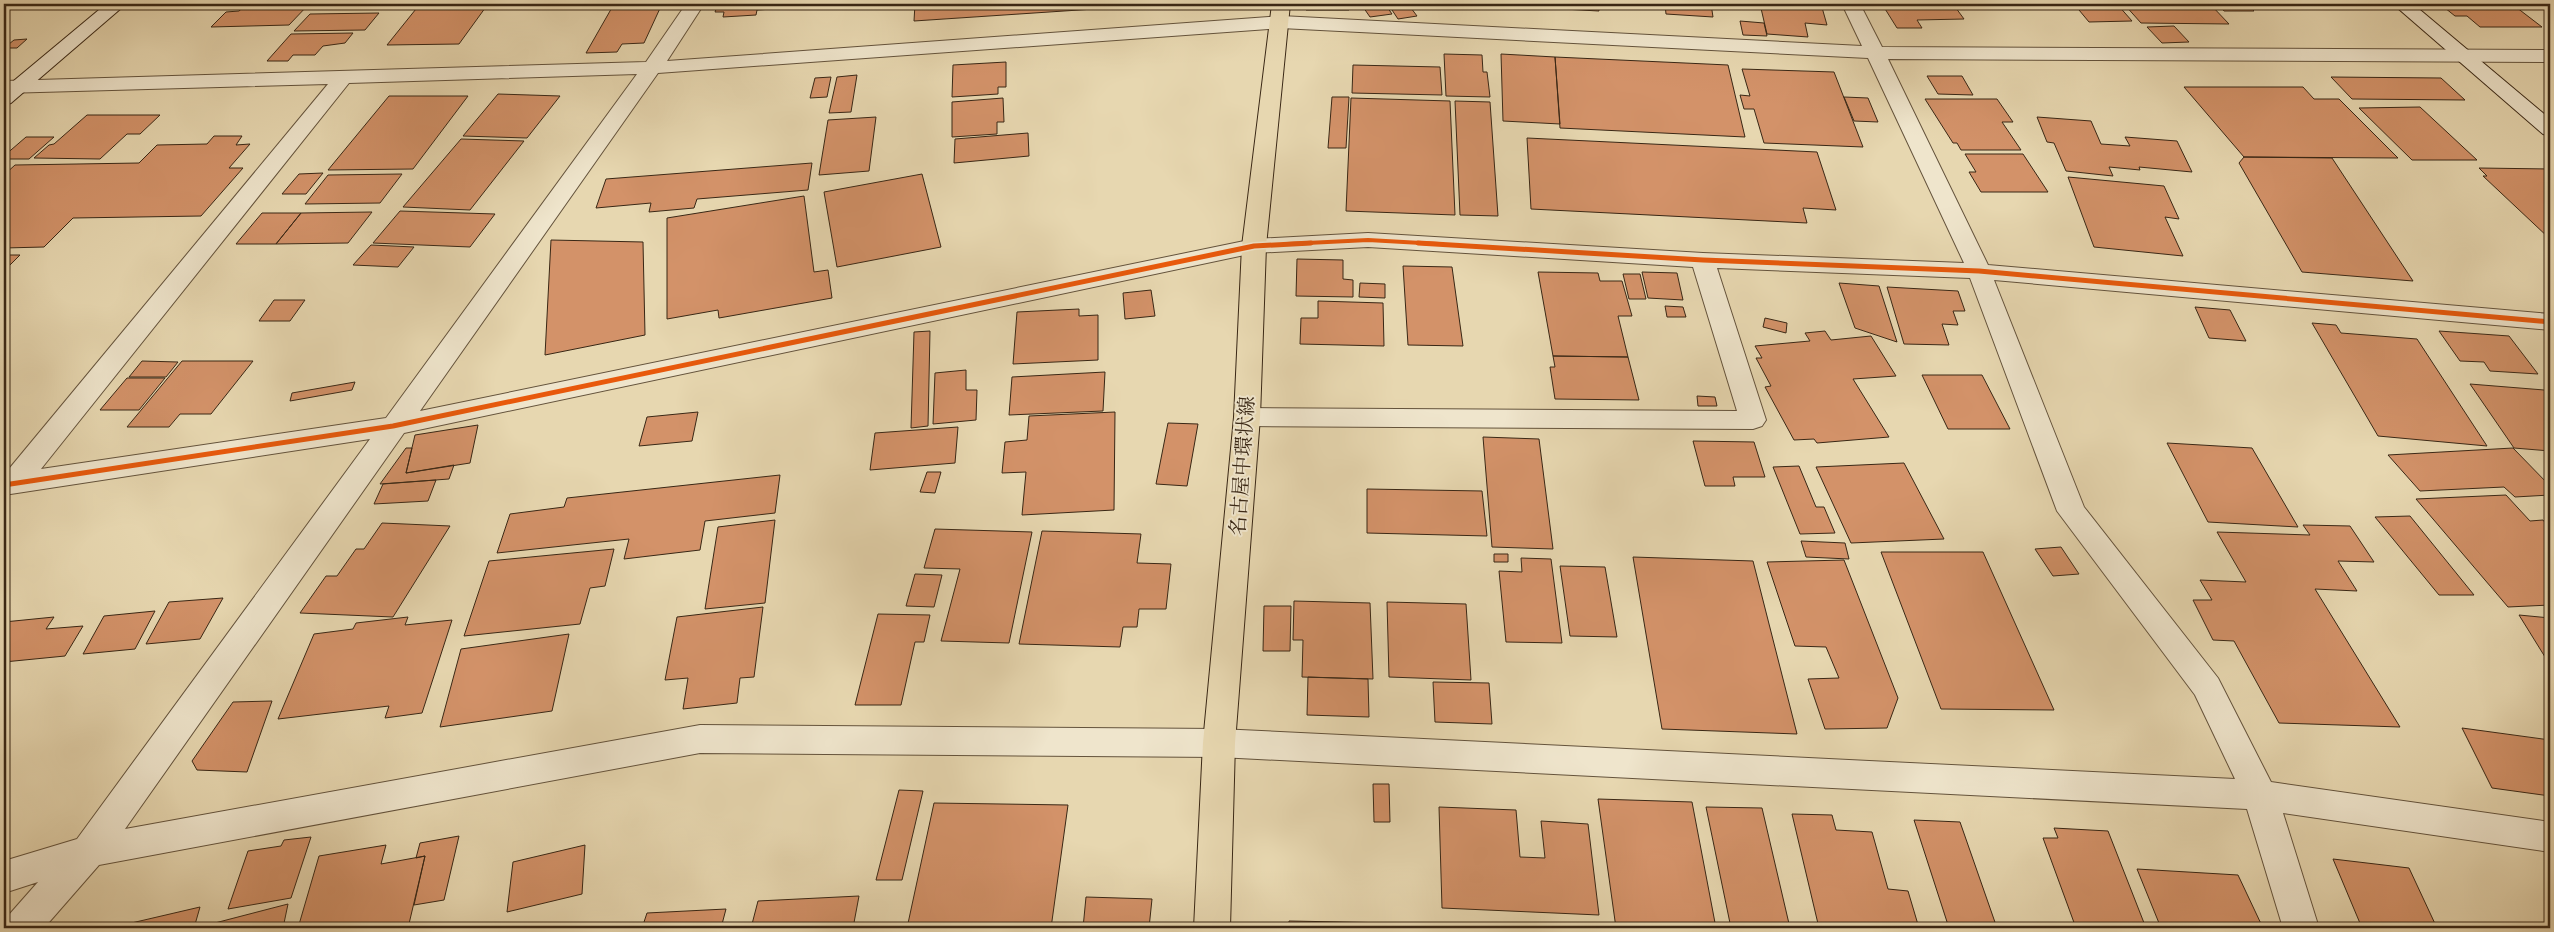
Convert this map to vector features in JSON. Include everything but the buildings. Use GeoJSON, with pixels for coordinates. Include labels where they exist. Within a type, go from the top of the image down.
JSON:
{"type":"FeatureCollection","features":[{"type":"Feature","properties":{"kind":"main road","name":"名古屋中環状線"},"geometry":{"type":"LineString","coordinates":[[1212,928],[1219,743],[1247,417],[1254,246],[1281,13]]}},
{"type":"Feature","properties":{"kind":"street"},"geometry":{"type":"LineString","coordinates":[[8,91],[117,4]]}},
{"type":"Feature","properties":{"kind":"street"},"geometry":{"type":"LineString","coordinates":[[21,928],[88,850],[652,68],[695,4]]}},
{"type":"Feature","properties":{"kind":"street"},"geometry":{"type":"LineString","coordinates":[[1851,4],[1877,54],[1979,271],[2071,511],[2207,687],[2260,795],[2301,928]]}},
{"type":"Feature","properties":{"kind":"street"},"geometry":{"type":"LineString","coordinates":[[2402,4],[2550,130]]}},
{"type":"Feature","properties":{"kind":"street"},"geometry":{"type":"LineString","coordinates":[[8,91],[652,68],[1281,13],[1877,54],[2550,56]]}},
{"type":"Feature","properties":{"kind":"street"},"geometry":{"type":"LineString","coordinates":[[10,483],[342,79]]}},
{"type":"Feature","properties":{"kind":"street"},"geometry":{"type":"LineString","coordinates":[[10,483],[393,426],[1254,246],[1368,240],[1703,260],[1979,271],[2550,322]]}},
{"type":"Feature","properties":{"kind":"street"},"geometry":{"type":"LineString","coordinates":[[1247,417],[1752,420],[1703,260]]}},
{"type":"Feature","properties":{"kind":"street"},"geometry":{"type":"LineString","coordinates":[[4,877],[88,850],[700,739],[1219,743],[2260,795],[2550,837]]}},
{"type":"Feature","properties":{"kind":"cycle path"},"geometry":{"type":"LineString","coordinates":[[4,485],[393,426],[1254,246],[1368,240],[1703,260],[1979,271],[2550,322]]}}]}
